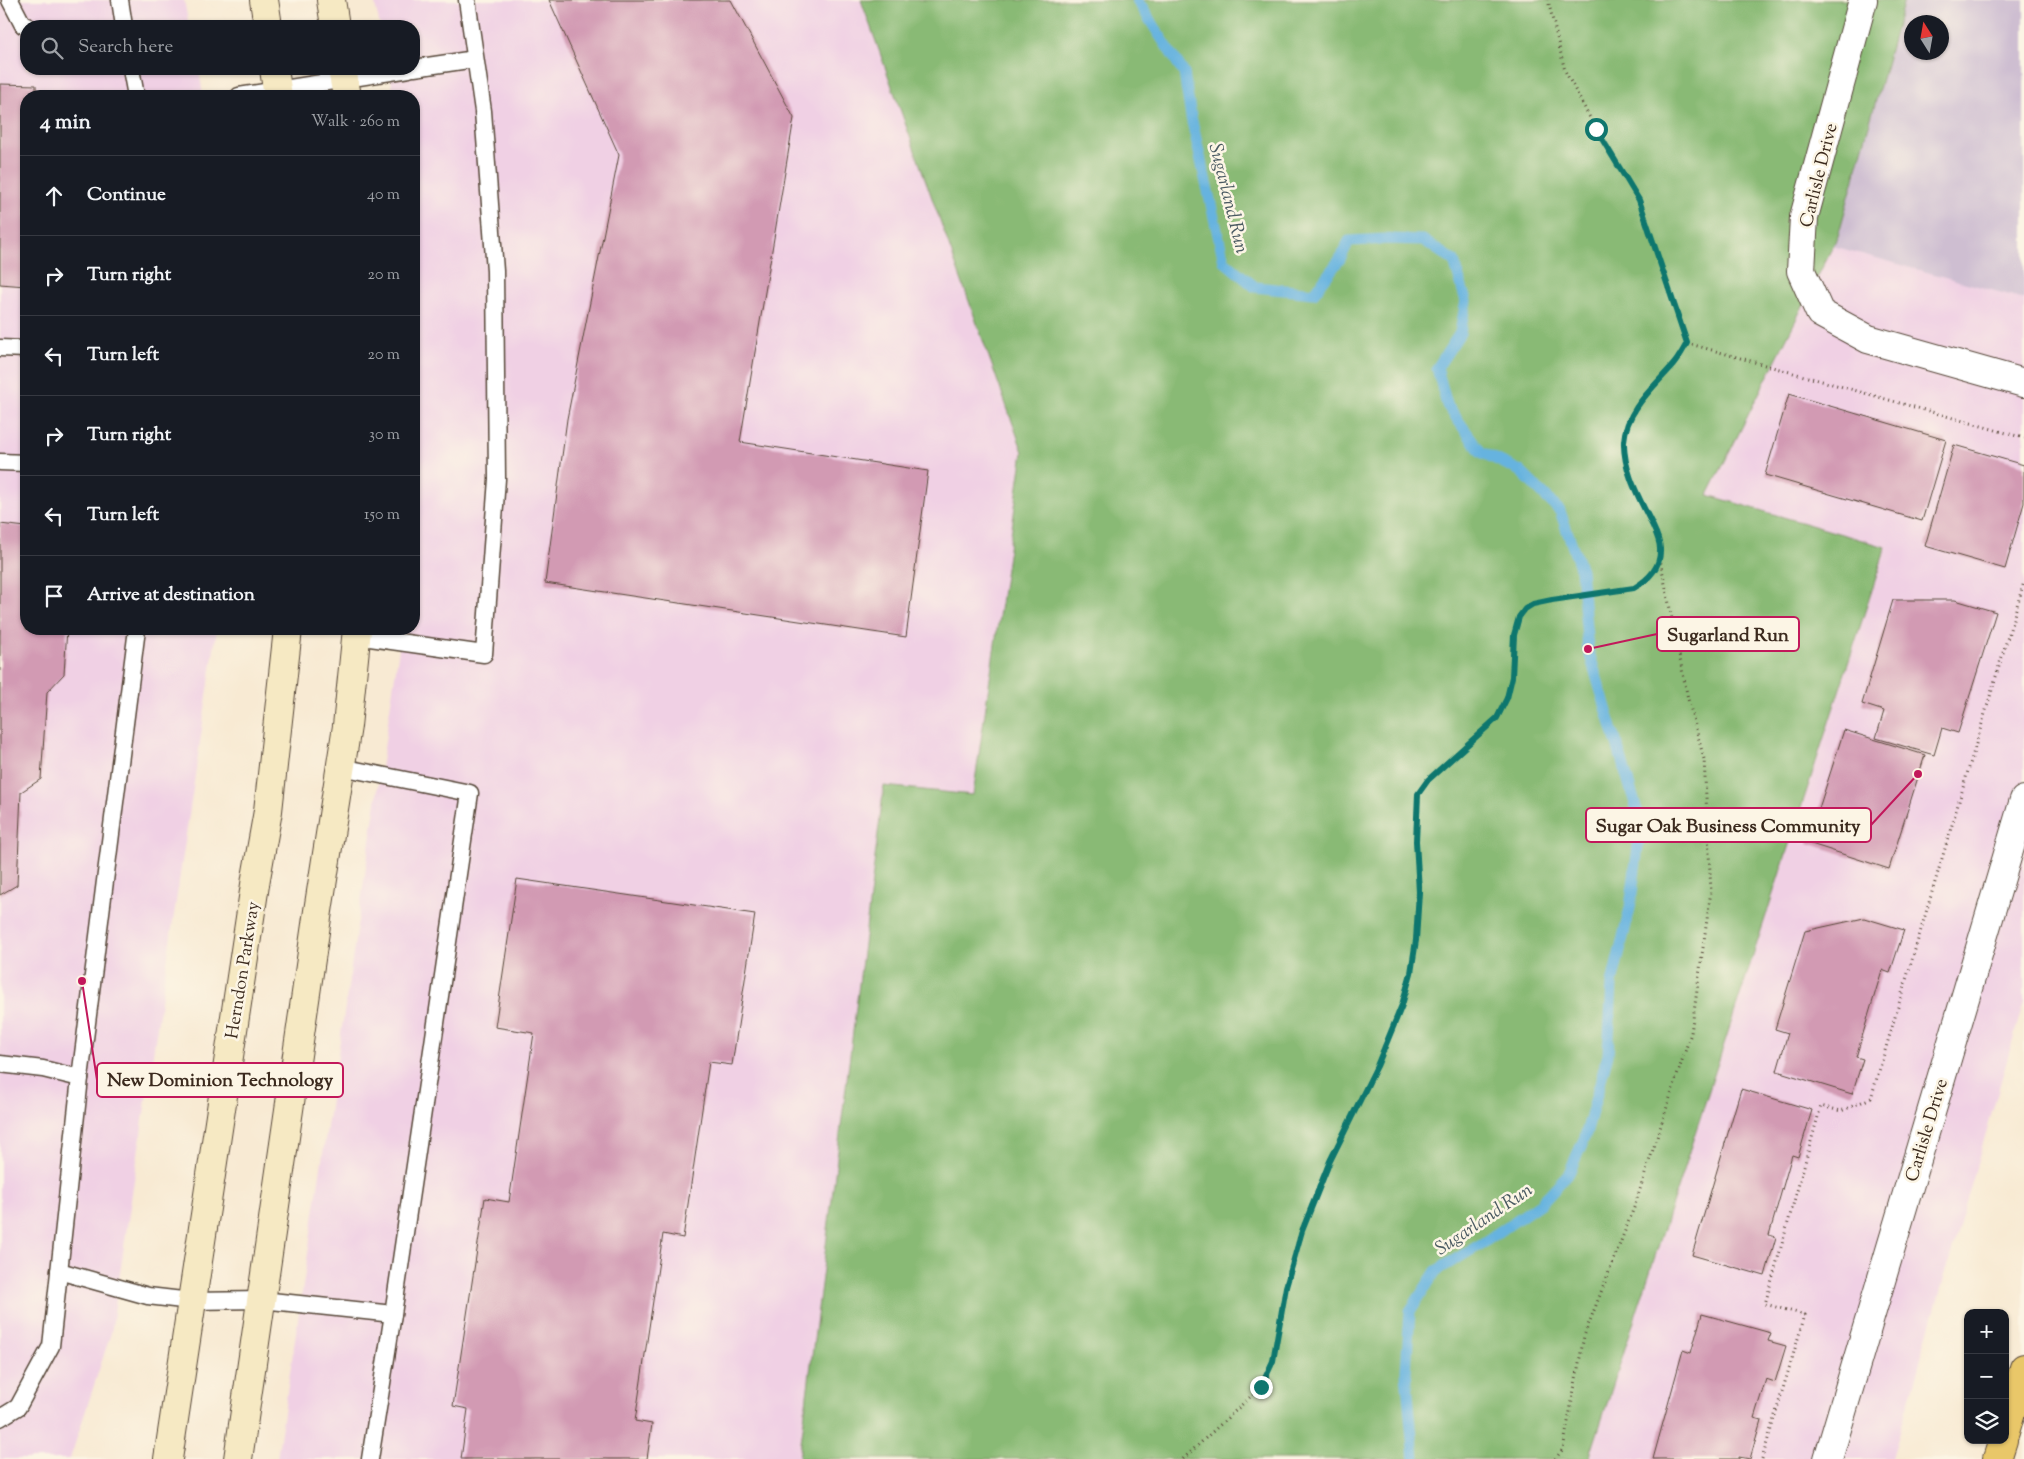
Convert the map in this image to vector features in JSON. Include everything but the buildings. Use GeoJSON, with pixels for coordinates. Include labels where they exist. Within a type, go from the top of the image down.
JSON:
{"type":"FeatureCollection","features":[{"type":"Feature","properties":{"kind":"highway"},"geometry":{"type":"LineString","coordinates":[[2009,1419],[2024,1368]]}},
{"type":"Feature","properties":{"kind":"highway"},"geometry":{"type":"LineString","coordinates":[[1997,1459],[2002,1444]]}},
{"type":"Feature","properties":{"kind":"main road"},"geometry":{"type":"LineString","coordinates":[[264,0],[267,20]]}},
{"type":"Feature","properties":{"kind":"main road"},"geometry":{"type":"LineString","coordinates":[[331,0],[334,20]]}},
{"type":"Feature","properties":{"kind":"main road","name":"Herndon Parkway"},"geometry":{"type":"LineString","coordinates":[[168,1459],[256,878],[268,811],[287,635]]}},
{"type":"Feature","properties":{"kind":"main road"},"geometry":{"type":"LineString","coordinates":[[238,1459],[347,726],[357,635]]}},
{"type":"Feature","properties":{"kind":"street","name":"Carlisle Drive"},"geometry":{"type":"LineString","coordinates":[[1863,0],[1804,217],[1800,271],[1820,313],[1868,339],[2024,383]]}},
{"type":"Feature","properties":{"kind":"street","name":"Carlisle Drive"},"geometry":{"type":"LineString","coordinates":[[1828,1459],[2024,800]]}},
{"type":"Feature","properties":{"kind":"lane"},"geometry":{"type":"LineString","coordinates":[[10,0],[20,20]]}},
{"type":"Feature","properties":{"kind":"lane"},"geometry":{"type":"LineString","coordinates":[[120,0],[123,20]]}},
{"type":"Feature","properties":{"kind":"lane"},"geometry":{"type":"LineString","coordinates":[[374,635],[484,654],[497,479],[495,271],[483,111],[467,0]]}},
{"type":"Feature","properties":{"kind":"lane"},"geometry":{"type":"LineString","coordinates":[[420,67],[475,59]]}},
{"type":"Feature","properties":{"kind":"lane"},"geometry":{"type":"LineString","coordinates":[[132,75],[135,90]]}},
{"type":"Feature","properties":{"kind":"lane"},"geometry":{"type":"LineString","coordinates":[[259,90],[277,85],[344,81],[376,75]]}},
{"type":"Feature","properties":{"kind":"lane"},"geometry":{"type":"LineString","coordinates":[[0,348],[20,349]]}},
{"type":"Feature","properties":{"kind":"lane"},"geometry":{"type":"LineString","coordinates":[[0,462],[20,463]]}},
{"type":"Feature","properties":{"kind":"lane"},"geometry":{"type":"LineString","coordinates":[[0,1418],[18,1407],[52,1346],[80,1078],[136,635]]}},
{"type":"Feature","properties":{"kind":"lane"},"geometry":{"type":"LineString","coordinates":[[340,767],[470,793],[370,1459]]}},
{"type":"Feature","properties":{"kind":"lane"},"geometry":{"type":"LineString","coordinates":[[0,1064],[43,1069],[80,1078]]}},
{"type":"Feature","properties":{"kind":"lane"},"geometry":{"type":"LineString","coordinates":[[59,1271],[148,1296],[191,1301],[262,1300],[393,1314]]}},
{"type":"Feature","properties":{"kind":"path"},"geometry":{"type":"LineString","coordinates":[[1548,0],[1565,71],[1596,129],[1639,200],[1687,343],[1675,363],[1640,401],[1630,420],[1624,440],[1626,461],[1632,482],[1658,539],[1659,558],[1688,699],[1704,758],[1712,891],[1691,1034],[1635,1204],[1584,1336],[1563,1449],[1555,1459]]}},
{"type":"Feature","properties":{"kind":"path"},"geometry":{"type":"LineString","coordinates":[[1687,343],[2024,438]]}},
{"type":"Feature","properties":{"kind":"path"},"geometry":{"type":"LineString","coordinates":[[1183,1459],[1261,1387],[1268,1374],[1273,1361],[1286,1287],[1302,1231],[1330,1161],[1377,1066],[1402,1005],[1411,973],[1416,940],[1419,892],[1416,841],[1418,794],[1428,780],[1497,718],[1507,698],[1512,677],[1514,635],[1519,617],[1525,609],[1533,604],[1552,600],[1622,592],[1634,588],[1645,582],[1656,567],[1659,558]]}},
{"type":"Feature","properties":{"kind":"path"},"geometry":{"type":"LineString","coordinates":[[1762,1459],[1805,1315],[1765,1304],[1821,1106],[1841,1111],[1871,1098],[2024,582]]}},
{"type":"Feature","properties":{"kind":"shaded area"},"geometry":{"type":"Polygon","coordinates":[[[0,0],[184,0],[188,20],[20,20],[20,75],[200,75],[202,90],[20,90],[20,635],[216,635],[111,1333],[70,1459],[0,1459],[0,0]]]}},
{"type":"Feature","properties":{"kind":"shaded area"},"geometry":{"type":"Polygon","coordinates":[[[374,0],[907,0],[1046,483],[859,1459],[277,1459],[401,635],[420,635],[420,90],[393,90],[390,75],[420,75],[420,20],[379,20],[374,0]]]}},
{"type":"Feature","properties":{"kind":"shaded area"},"geometry":{"type":"Polygon","coordinates":[[[1904,0],[2024,0],[2024,299],[1833,246],[1904,0]]]}},
{"type":"Feature","properties":{"kind":"shaded area"},"geometry":{"type":"Polygon","coordinates":[[[1838,236],[2024,291],[2024,1001],[1892,1459],[1589,1459],[1886,548],[1707,496],[1838,236]]]}},
{"type":"Feature","properties":{"kind":"green space"},"geometry":{"type":"Polygon","coordinates":[[[861,0],[1904,0],[1838,236],[1708,495],[1886,547],[1589,1459],[799,1459],[884,786],[973,795],[1023,452],[861,0]]]}},
{"type":"Feature","properties":{"kind":"waterway","name":"Sugarland Run"},"geometry":{"type":"LineString","coordinates":[[1137,0],[1184,73],[1191,117],[1224,261],[1255,287],[1314,293],[1340,259],[1349,241],[1423,240],[1454,261],[1466,301],[1460,333],[1437,368],[1447,405],[1481,452],[1520,471],[1560,511],[1581,570],[1588,649],[1641,823],[1630,908],[1612,983],[1608,1054],[1585,1137],[1569,1173],[1541,1203],[1483,1243],[1436,1271],[1410,1311],[1406,1372],[1414,1459]]}},
{"type":"Feature","properties":{"kind":"place","name":"Sugarland Run"},"geometry":{"type":"Point","coordinates":[1588,649]}},
{"type":"Feature","properties":{"kind":"place","name":"Sugar Oak Business Community"},"geometry":{"type":"Point","coordinates":[1918,774]}},
{"type":"Feature","properties":{"kind":"place","name":"New Dominion Technology"},"geometry":{"type":"Point","coordinates":[82,981]}},
{"type":"Feature","properties":{"kind":"route"},"geometry":{"type":"LineString","coordinates":[[1261,1387],[1273,1361],[1286,1287],[1302,1231],[1330,1161],[1377,1066],[1402,1005],[1411,973],[1416,940],[1419,892],[1416,841],[1418,794],[1428,780],[1497,718],[1507,698],[1512,677],[1514,635],[1519,617],[1525,609],[1533,604],[1552,600],[1622,592],[1634,588],[1645,582],[1652,574],[1659,558],[1658,539],[1632,482],[1626,461],[1624,440],[1630,420],[1640,401],[1675,363],[1687,343],[1639,200],[1596,129]]}}]}
